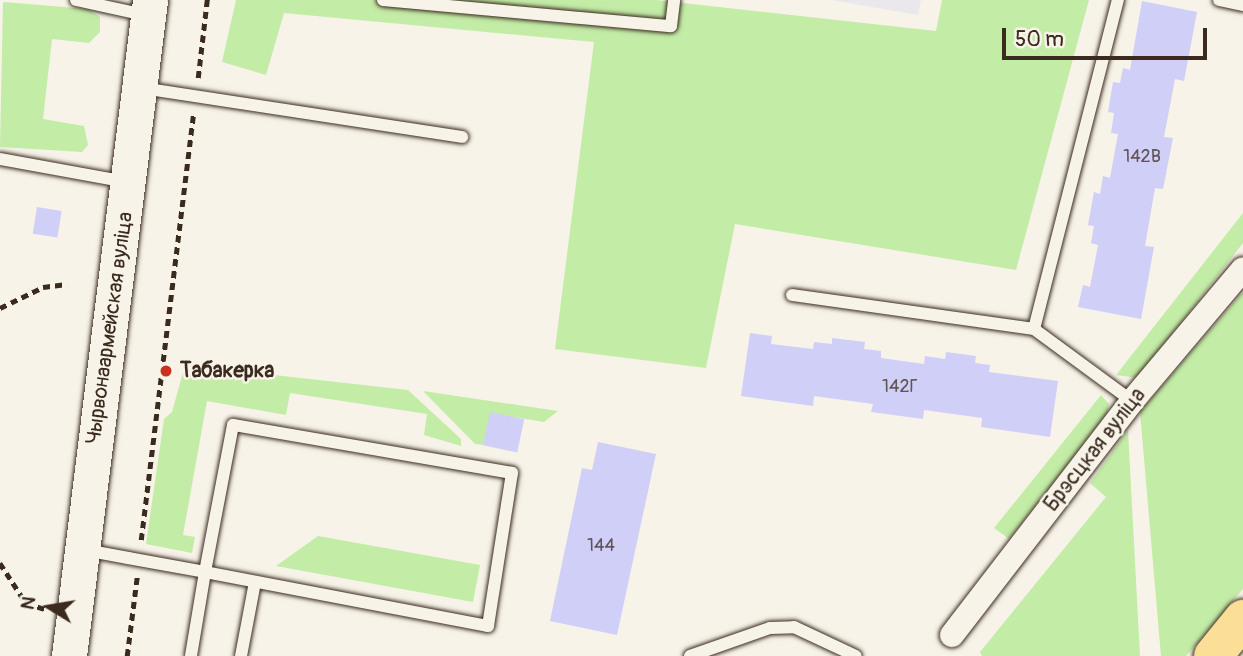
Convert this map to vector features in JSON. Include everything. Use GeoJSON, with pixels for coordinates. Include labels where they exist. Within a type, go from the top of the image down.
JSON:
{"type":"FeatureCollection","features":[{"type":"Feature","properties":{"kind":"main road"},"geometry":{"type":"LineString","coordinates":[[1213,656],[1243,619]]}},
{"type":"Feature","properties":{"kind":"street","name":"Чырвонаармейская вуліца"},"geometry":{"type":"LineString","coordinates":[[69,656],[130,183],[149,8]]}},
{"type":"Feature","properties":{"kind":"street","name":"Брэсцкая вуліца"},"geometry":{"type":"LineString","coordinates":[[951,635],[1132,401],[1243,269]]}},
{"type":"Feature","properties":{"kind":"lane"},"geometry":{"type":"LineString","coordinates":[[76,0],[149,8]]}},
{"type":"Feature","properties":{"kind":"lane"},"geometry":{"type":"LineString","coordinates":[[383,0],[671,26],[674,0]]}},
{"type":"Feature","properties":{"kind":"lane"},"geometry":{"type":"LineString","coordinates":[[534,14],[536,0]]}},
{"type":"Feature","properties":{"kind":"lane"},"geometry":{"type":"LineString","coordinates":[[1034,329],[1118,0]]}},
{"type":"Feature","properties":{"kind":"lane"},"geometry":{"type":"LineString","coordinates":[[1219,0],[1243,5]]}},
{"type":"Feature","properties":{"kind":"lane"},"geometry":{"type":"LineString","coordinates":[[141,88],[462,137]]}},
{"type":"Feature","properties":{"kind":"lane"},"geometry":{"type":"LineString","coordinates":[[0,159],[130,183]]}},
{"type":"Feature","properties":{"kind":"lane"},"geometry":{"type":"LineString","coordinates":[[792,295],[1034,329],[1132,401]]}},
{"type":"Feature","properties":{"kind":"lane"},"geometry":{"type":"LineString","coordinates":[[81,549],[205,572],[488,626],[512,473],[233,425],[205,572],[191,656]]}},
{"type":"Feature","properties":{"kind":"lane"},"geometry":{"type":"LineString","coordinates":[[241,656],[255,582]]}},
{"type":"Feature","properties":{"kind":"lane"},"geometry":{"type":"LineString","coordinates":[[690,656],[770,628],[794,627],[817,633],[856,656]]}},
{"type":"Feature","properties":{"kind":"path"},"geometry":{"type":"LineString","coordinates":[[127,656],[207,0]]}},
{"type":"Feature","properties":{"kind":"path"},"geometry":{"type":"LineString","coordinates":[[0,307],[43,287],[67,284]]}},
{"type":"Feature","properties":{"kind":"path"},"geometry":{"type":"LineString","coordinates":[[0,563],[26,603],[44,610]]}},
{"type":"Feature","properties":{"kind":"shaded area"},"geometry":{"type":"Polygon","coordinates":[[[831,0],[921,0],[918,15],[831,0]]]}},
{"type":"Feature","properties":{"kind":"green space"},"geometry":{"type":"Polygon","coordinates":[[[236,0],[656,0],[936,31],[942,0],[1089,0],[1016,270],[735,224],[706,368],[555,349],[594,42],[284,13],[266,75],[222,62],[236,0]]]}},
{"type":"Feature","properties":{"kind":"green space"},"geometry":{"type":"Polygon","coordinates":[[[3,2],[88,9],[100,17],[100,32],[89,43],[52,39],[43,119],[84,126],[88,145],[82,152],[0,147],[3,2]]]}},
{"type":"Feature","properties":{"kind":"green space"},"geometry":{"type":"Polygon","coordinates":[[[1243,213],[1243,243],[1138,378],[1116,375],[1243,213]]]}},
{"type":"Feature","properties":{"kind":"green space"},"geometry":{"type":"Polygon","coordinates":[[[1243,292],[1243,589],[1186,656],[1161,656],[1140,412],[1243,292]]]}},
{"type":"Feature","properties":{"kind":"green space"},"geometry":{"type":"Polygon","coordinates":[[[185,365],[408,390],[461,439],[461,446],[424,435],[427,414],[290,393],[286,415],[207,401],[183,535],[195,537],[192,553],[146,544],[164,419],[172,412],[185,365]]]}},
{"type":"Feature","properties":{"kind":"green space"},"geometry":{"type":"Polygon","coordinates":[[[423,391],[558,411],[544,422],[491,413],[484,445],[475,444],[423,391]]]}},
{"type":"Feature","properties":{"kind":"green space"},"geometry":{"type":"Polygon","coordinates":[[[1101,395],[1109,404],[1107,415],[1009,539],[994,528],[1101,395]]]}},
{"type":"Feature","properties":{"kind":"green space"},"geometry":{"type":"Polygon","coordinates":[[[1128,430],[1140,656],[982,656],[980,652],[1106,497],[1090,483],[1128,430]]]}},
{"type":"Feature","properties":{"kind":"green space"},"geometry":{"type":"Polygon","coordinates":[[[318,536],[480,565],[473,602],[276,566],[318,536]]]}},
{"type":"Feature","properties":{"kind":"building"},"geometry":{"type":"Polygon","coordinates":[[[1142,1],[1197,12],[1184,81],[1175,79],[1164,137],[1173,138],[1163,189],[1155,188],[1145,246],[1154,247],[1141,319],[1078,307],[1083,285],[1090,287],[1098,245],[1091,243],[1094,226],[1088,225],[1094,192],[1100,194],[1103,176],[1110,178],[1118,134],[1111,133],[1114,113],[1108,112],[1113,82],[1120,83],[1123,68],[1130,70],[1142,1]]]}},
{"type":"Feature","properties":{"kind":"building"},"geometry":{"type":"Polygon","coordinates":[[[37,207],[62,211],[57,238],[33,234],[37,207]]]}},
{"type":"Feature","properties":{"kind":"building"},"geometry":{"type":"Polygon","coordinates":[[[750,333],[772,336],[771,344],[813,349],[814,342],[832,344],[832,338],[865,342],[864,349],[881,351],[881,358],[924,364],[925,356],[945,359],[946,352],[976,356],[975,363],[990,365],[989,372],[1058,381],[1050,437],[981,427],[982,418],[924,410],[923,419],[871,412],[873,404],[814,396],[813,406],[741,396],[750,333]]]}},
{"type":"Feature","properties":{"kind":"building"},"geometry":{"type":"Polygon","coordinates":[[[490,412],[524,419],[517,453],[483,445],[490,412]]]}},
{"type":"Feature","properties":{"kind":"building"},"geometry":{"type":"Polygon","coordinates":[[[598,442],[656,454],[617,635],[550,621],[582,468],[592,470],[598,442]]]}},
{"type":"Feature","properties":{"kind":"place","name":"Табакерка"},"geometry":{"type":"Point","coordinates":[166,371]}}]}
